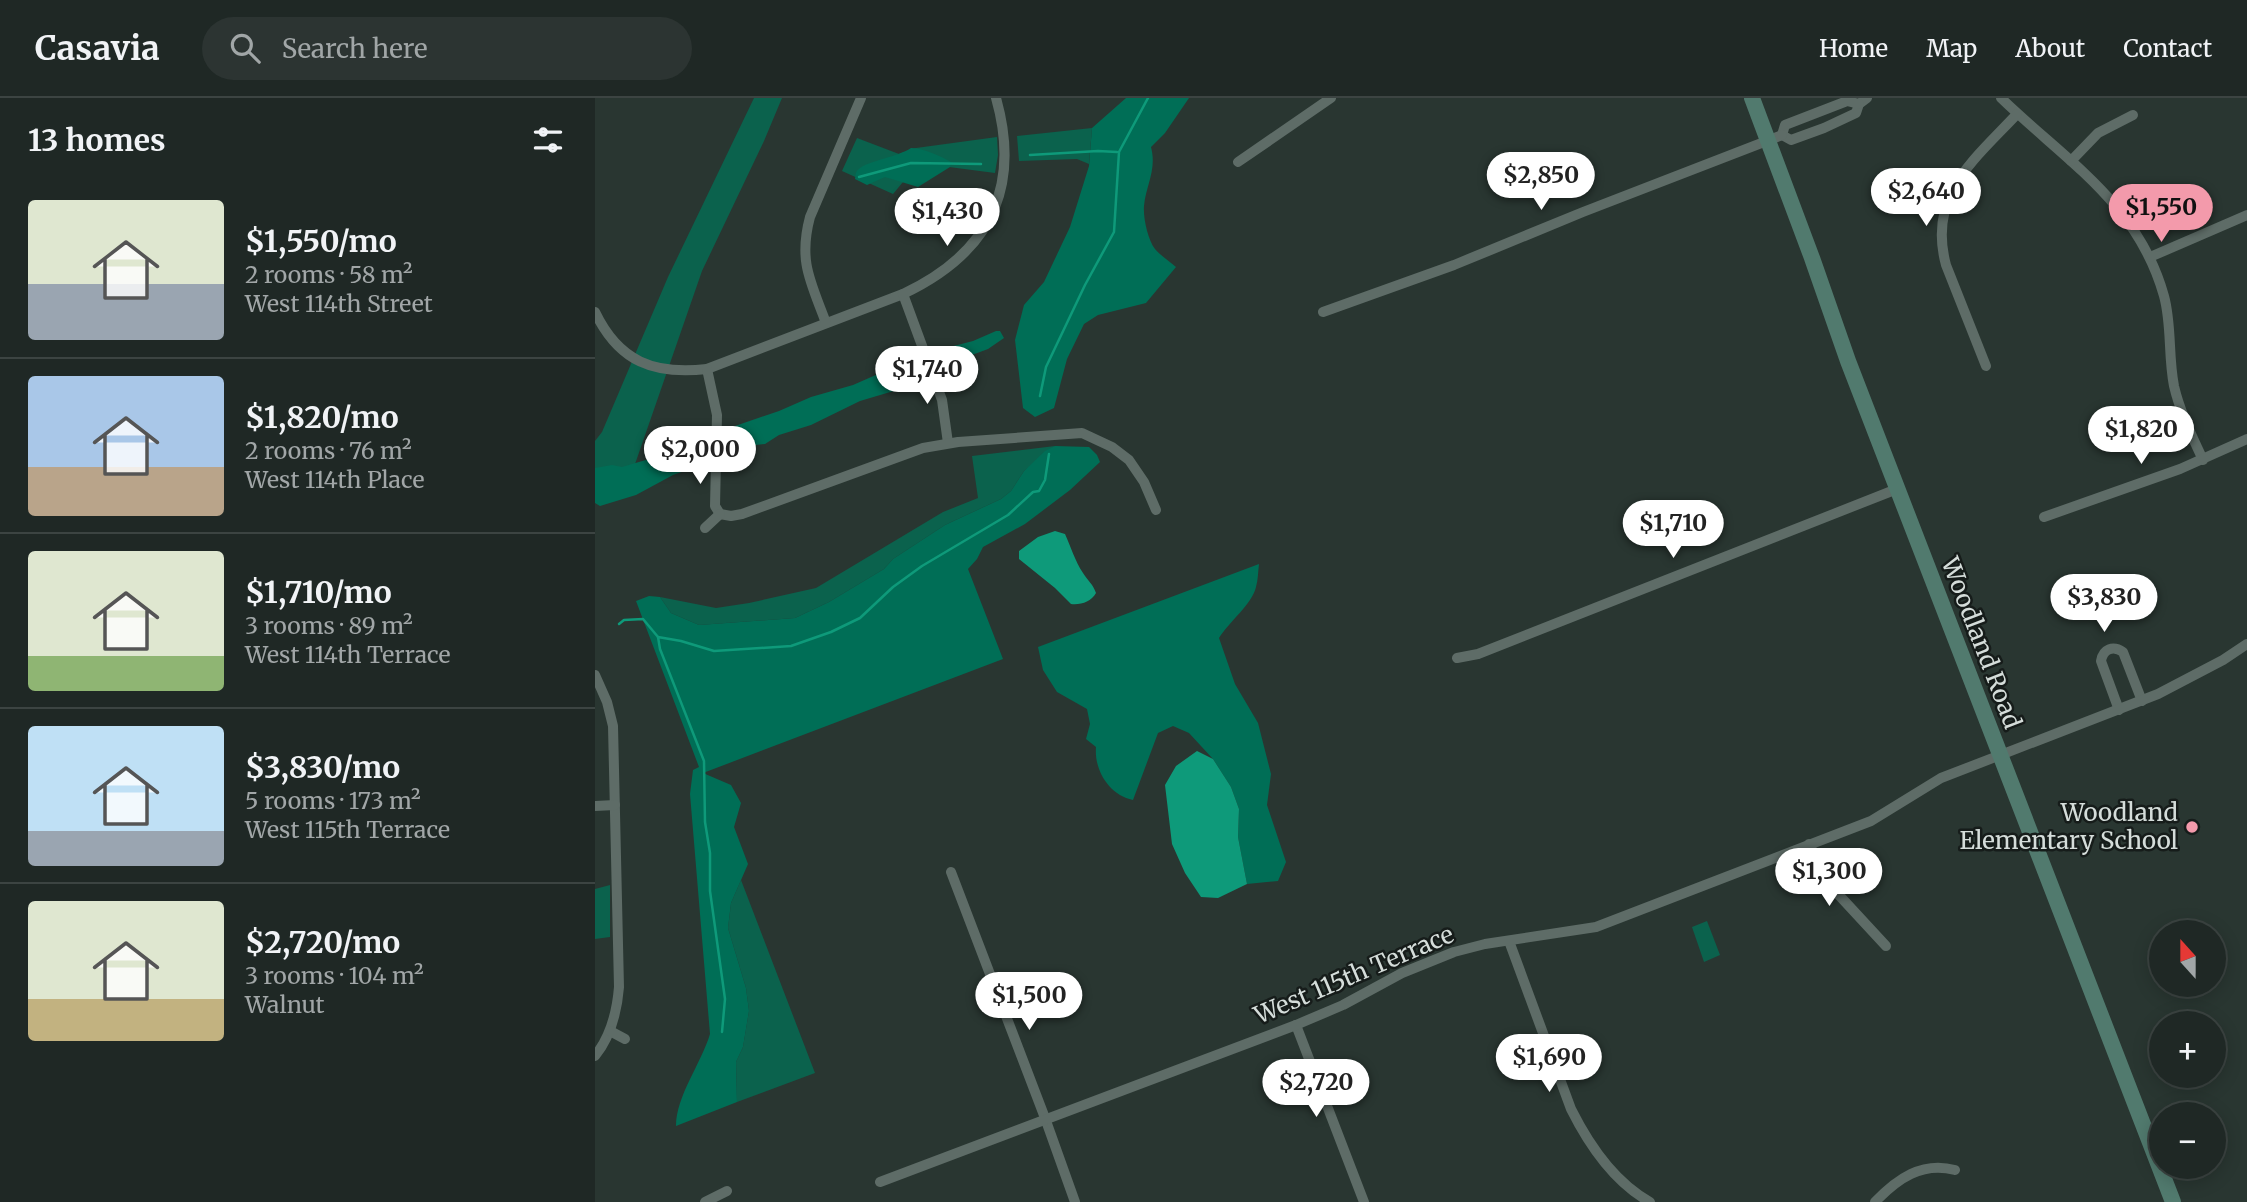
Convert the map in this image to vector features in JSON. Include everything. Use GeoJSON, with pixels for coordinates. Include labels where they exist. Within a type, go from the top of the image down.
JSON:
{"type":"FeatureCollection","features":[{"type":"Feature","properties":{"kind":"main road","name":"Woodland Road"},"geometry":{"type":"LineString","coordinates":[[1752,98],[1775,138],[1848,361],[2173,1202]]}},
{"type":"Feature","properties":{"kind":"street"},"geometry":{"type":"LineString","coordinates":[[827,323],[808,277],[804,238],[810,217],[860,98]]}},
{"type":"Feature","properties":{"kind":"street"},"geometry":{"type":"LineString","coordinates":[[595,312],[613,341],[633,358],[670,372],[707,369],[903,294],[930,281],[954,264],[978,238],[997,203],[1005,172],[1005,137],[996,98]]}},
{"type":"Feature","properties":{"kind":"street"},"geometry":{"type":"LineString","coordinates":[[1238,162],[1331,98]]}},
{"type":"Feature","properties":{"kind":"street"},"geometry":{"type":"LineString","coordinates":[[2001,98],[2123,212],[2150,257],[2168,314],[2174,384],[2180,407],[2203,460]]}},
{"type":"Feature","properties":{"kind":"street"},"geometry":{"type":"LineString","coordinates":[[1775,138],[1786,125],[1847,101],[1863,101]]}},
{"type":"Feature","properties":{"kind":"street"},"geometry":{"type":"LineString","coordinates":[[1323,312],[1454,265],[1775,138],[1791,139],[1824,128],[1856,113],[1863,101]]}},
{"type":"Feature","properties":{"kind":"street"},"geometry":{"type":"LineString","coordinates":[[1986,366],[1946,265],[1942,250],[1942,219],[1953,186],[2017,114]]}},
{"type":"Feature","properties":{"kind":"street"},"geometry":{"type":"LineString","coordinates":[[2071,161],[2098,133],[2133,115]]}},
{"type":"Feature","properties":{"kind":"street"},"geometry":{"type":"LineString","coordinates":[[2150,257],[2247,215]]}},
{"type":"Feature","properties":{"kind":"street"},"geometry":{"type":"LineString","coordinates":[[903,294],[941,400],[948,443]]}},
{"type":"Feature","properties":{"kind":"street"},"geometry":{"type":"LineString","coordinates":[[707,369],[717,415],[715,506],[720,514],[743,514],[923,448],[948,443],[1082,433],[1112,447],[1129,460],[1144,482],[1156,510]]}},
{"type":"Feature","properties":{"kind":"street"},"geometry":{"type":"LineString","coordinates":[[2044,517],[2203,460],[2247,439]]}},
{"type":"Feature","properties":{"kind":"street"},"geometry":{"type":"LineString","coordinates":[[1457,658],[1478,654],[1898,489]]}},
{"type":"Feature","properties":{"kind":"street"},"geometry":{"type":"LineString","coordinates":[[705,528],[720,514]]}},
{"type":"Feature","properties":{"kind":"street","name":"West 115th Terrace"},"geometry":{"type":"LineString","coordinates":[[880,1182],[1343,1006],[1426,963],[1454,952],[1596,927],[1871,821],[1941,778],[2179,685],[2247,644]]}},
{"type":"Feature","properties":{"kind":"street"},"geometry":{"type":"LineString","coordinates":[[2119,710],[2101,661],[2105,651],[2110,649],[2123,652],[2142,701]]}},
{"type":"Feature","properties":{"kind":"street"},"geometry":{"type":"LineString","coordinates":[[595,675],[607,702],[613,726],[619,987],[610,1031],[595,1056]]}},
{"type":"Feature","properties":{"kind":"street"},"geometry":{"type":"LineString","coordinates":[[595,806],[615,805]]}},
{"type":"Feature","properties":{"kind":"street"},"geometry":{"type":"LineString","coordinates":[[1809,844],[1837,893],[1886,946]]}},
{"type":"Feature","properties":{"kind":"street"},"geometry":{"type":"LineString","coordinates":[[951,872],[1075,1202]]}},
{"type":"Feature","properties":{"kind":"street"},"geometry":{"type":"LineString","coordinates":[[1509,941],[1571,1109],[1582,1130],[1599,1156],[1626,1186],[1650,1202]]}},
{"type":"Feature","properties":{"kind":"street"},"geometry":{"type":"LineString","coordinates":[[1296,1024],[1364,1202]]}},
{"type":"Feature","properties":{"kind":"street"},"geometry":{"type":"LineString","coordinates":[[610,1031],[625,1039]]}},
{"type":"Feature","properties":{"kind":"street"},"geometry":{"type":"LineString","coordinates":[[1875,1202],[1908,1174],[1926,1167],[1941,1166],[1955,1170]]}},
{"type":"Feature","properties":{"kind":"street"},"geometry":{"type":"LineString","coordinates":[[705,1202],[727,1191]]}},
{"type":"Feature","properties":{"kind":"shaded area"},"geometry":{"type":"Polygon","coordinates":[[[754,98],[782,98],[702,271],[634,467],[595,476],[595,441],[602,432],[668,277],[754,98]]]}},
{"type":"Feature","properties":{"kind":"shaded area"},"geometry":{"type":"Polygon","coordinates":[[[1126,98],[1189,98],[1165,133],[1151,147],[1152,170],[1144,206],[1144,217],[1152,245],[1176,267],[1146,303],[1098,315],[1084,324],[1067,359],[1054,408],[1035,417],[1023,408],[1015,340],[1024,305],[1044,282],[1070,227],[1089,166],[1092,128],[1126,98]]]}},
{"type":"Feature","properties":{"kind":"shaded area"},"geometry":{"type":"Polygon","coordinates":[[[1092,128],[1089,164],[1077,159],[1019,161],[1017,136],[1092,128]]]}},
{"type":"Feature","properties":{"kind":"shaded area"},"geometry":{"type":"Polygon","coordinates":[[[997,137],[995,173],[949,167],[903,182],[893,194],[842,171],[857,138],[899,154],[916,148],[997,137]]]}},
{"type":"Feature","properties":{"kind":"shaded area"},"geometry":{"type":"Polygon","coordinates":[[[911,148],[942,157],[951,162],[950,167],[918,187],[885,177],[867,185],[855,179],[860,168],[911,148]]]}},
{"type":"Feature","properties":{"kind":"shaded area"},"geometry":{"type":"Polygon","coordinates":[[[1000,331],[1004,338],[988,349],[945,365],[942,349],[973,341],[1000,331]]]}},
{"type":"Feature","properties":{"kind":"shaded area"},"geometry":{"type":"Polygon","coordinates":[[[917,361],[920,370],[897,390],[860,401],[811,425],[779,435],[765,444],[740,447],[733,439],[735,426],[917,361]]]}},
{"type":"Feature","properties":{"kind":"shaded area"},"geometry":{"type":"Polygon","coordinates":[[[703,444],[708,448],[703,463],[673,475],[636,495],[600,506],[595,503],[595,468],[612,465],[622,467],[666,454],[691,451],[703,444]]]}},
{"type":"Feature","properties":{"kind":"shaded area"},"geometry":{"type":"Polygon","coordinates":[[[1055,446],[1024,471],[1011,491],[1001,499],[945,525],[893,559],[884,569],[829,602],[795,618],[699,625],[671,613],[660,597],[716,608],[816,588],[943,512],[978,498],[972,456],[1055,446]]]}},
{"type":"Feature","properties":{"kind":"shaded area"},"geometry":{"type":"Polygon","coordinates":[[[1055,446],[1089,447],[1100,462],[1070,490],[1025,524],[983,547],[968,569],[1003,659],[703,773],[731,785],[741,803],[734,827],[748,864],[731,903],[728,928],[746,988],[749,1011],[743,1047],[736,1062],[737,1102],[676,1126],[684,1092],[710,1034],[690,794],[693,770],[699,767],[636,601],[649,596],[660,597],[671,613],[699,625],[795,618],[829,602],[884,569],[893,559],[945,525],[1001,499],[1011,491],[1024,471],[1045,451],[1055,446]]]}},
{"type":"Feature","properties":{"kind":"shaded area"},"geometry":{"type":"Polygon","coordinates":[[[1055,531],[1065,534],[1080,568],[1095,590],[1094,596],[1085,602],[1071,604],[1019,559],[1019,551],[1038,537],[1055,531]]]}},
{"type":"Feature","properties":{"kind":"shaded area"},"geometry":{"type":"Polygon","coordinates":[[[1259,564],[1254,593],[1219,638],[1235,684],[1258,723],[1271,774],[1267,805],[1286,862],[1278,881],[1247,884],[1238,837],[1239,809],[1231,787],[1213,759],[1189,733],[1173,726],[1158,733],[1133,800],[1117,793],[1101,773],[1096,747],[1086,739],[1090,724],[1087,709],[1057,692],[1043,670],[1038,647],[1259,564]]]}},
{"type":"Feature","properties":{"kind":"shaded area"},"geometry":{"type":"Polygon","coordinates":[[[1197,751],[1213,759],[1231,787],[1239,809],[1238,837],[1247,884],[1218,898],[1201,897],[1185,873],[1172,844],[1165,785],[1176,766],[1197,751]]]}},
{"type":"Feature","properties":{"kind":"shaded area"},"geometry":{"type":"Polygon","coordinates":[[[741,880],[815,1073],[737,1102],[736,1062],[743,1047],[749,1011],[746,988],[728,928],[731,903],[741,880]]]}},
{"type":"Feature","properties":{"kind":"shaded area"},"geometry":{"type":"Polygon","coordinates":[[[610,885],[610,937],[595,939],[595,889],[610,885]]]}},
{"type":"Feature","properties":{"kind":"shaded area"},"geometry":{"type":"Polygon","coordinates":[[[1707,921],[1720,955],[1704,962],[1692,927],[1707,921]]]}},
{"type":"Feature","properties":{"kind":"waterway"},"geometry":{"type":"LineString","coordinates":[[1040,396],[1046,367],[1114,232],[1119,152],[1148,98]]}},
{"type":"Feature","properties":{"kind":"waterway"},"geometry":{"type":"LineString","coordinates":[[1030,155],[1117,152]]}},
{"type":"Feature","properties":{"kind":"waterway"},"geometry":{"type":"LineString","coordinates":[[859,177],[911,163],[981,164]]}},
{"type":"Feature","properties":{"kind":"waterway"},"geometry":{"type":"LineString","coordinates":[[722,1032],[725,999],[710,891],[704,761],[660,649],[658,637],[714,651],[791,646],[831,632],[860,618],[893,587],[922,566],[1008,515],[1033,492],[1039,491],[1045,480],[1049,454]]}},
{"type":"Feature","properties":{"kind":"waterway"},"geometry":{"type":"LineString","coordinates":[[619,624],[624,620],[643,619],[658,637]]}},
{"type":"Feature","properties":{"kind":"place","name":"Woodland Elementary School"},"geometry":{"type":"Point","coordinates":[2192,827]}}]}
